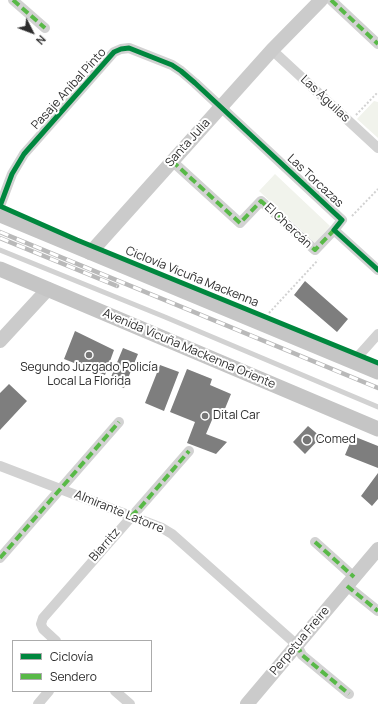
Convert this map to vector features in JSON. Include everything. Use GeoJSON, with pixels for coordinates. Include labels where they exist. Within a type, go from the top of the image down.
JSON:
{"type":"FeatureCollection","features":[{"type":"Feature","properties":{"kind":"main road"},"geometry":{"type":"LineString","coordinates":[[0,215],[378,372]]}},
{"type":"Feature","properties":{"kind":"main road","name":"Avenida Vicuña Mackenna Oriente"},"geometry":{"type":"LineString","coordinates":[[0,269],[378,429]]}},
{"type":"Feature","properties":{"kind":"street"},"geometry":{"type":"LineString","coordinates":[[13,0],[45,28]]}},
{"type":"Feature","properties":{"kind":"street","name":"Santa Julia"},"geometry":{"type":"LineString","coordinates":[[90,253],[272,50],[321,0]]}},
{"type":"Feature","properties":{"kind":"street"},"geometry":{"type":"LineString","coordinates":[[331,0],[378,44]]}},
{"type":"Feature","properties":{"kind":"street","name":"Pasaje Aníbal Pinto"},"geometry":{"type":"LineString","coordinates":[[0,206],[12,174],[24,154],[114,52],[118,50],[129,48],[172,65],[181,71],[220,107]]}},
{"type":"Feature","properties":{"kind":"street","name":"Las Águilas"},"geometry":{"type":"LineString","coordinates":[[272,50],[378,148]]}},
{"type":"Feature","properties":{"kind":"street","name":"Las Torcazas"},"geometry":{"type":"LineString","coordinates":[[220,107],[342,220],[334,230]]}},
{"type":"Feature","properties":{"kind":"street","name":"El Chercán"},"geometry":{"type":"LineString","coordinates":[[172,161],[240,223],[261,201],[315,250],[334,230]]}},
{"type":"Feature","properties":{"kind":"street"},"geometry":{"type":"LineString","coordinates":[[334,230],[378,270]]}},
{"type":"Feature","properties":{"kind":"street"},"geometry":{"type":"LineString","coordinates":[[0,341],[48,289]]}},
{"type":"Feature","properties":{"kind":"street"},"geometry":{"type":"LineString","coordinates":[[353,362],[378,334]]}},
{"type":"Feature","properties":{"kind":"street"},"geometry":{"type":"LineString","coordinates":[[0,558],[118,422]]}},
{"type":"Feature","properties":{"kind":"street","name":"Biarritz"},"geometry":{"type":"LineString","coordinates":[[55,640],[45,632],[41,624],[45,615],[189,451]]}},
{"type":"Feature","properties":{"kind":"street","name":"Almirante Latorre"},"geometry":{"type":"LineString","coordinates":[[0,466],[162,528],[178,538],[297,645],[302,655],[349,694]]}},
{"type":"Feature","properties":{"kind":"street"},"geometry":{"type":"LineString","coordinates":[[315,542],[378,611]]}},
{"type":"Feature","properties":{"kind":"street","name":"Perpetua Freire"},"geometry":{"type":"LineString","coordinates":[[247,704],[378,549]]}},
{"type":"Feature","properties":{"kind":"street"},"geometry":{"type":"LineString","coordinates":[[38,704],[48,692]]}},
{"type":"Feature","properties":{"kind":"street"},"geometry":{"type":"LineString","coordinates":[[116,692],[130,704]]}},
{"type":"Feature","properties":{"kind":"lane"},"geometry":{"type":"LineString","coordinates":[[0,250],[180,323],[378,407]]}},
{"type":"Feature","properties":{"kind":"path"},"geometry":{"type":"LineString","coordinates":[[350,122],[378,92]]}},
{"type":"Feature","properties":{"kind":"path"},"geometry":{"type":"LineString","coordinates":[[342,220],[349,219],[378,189]]}},
{"type":"Feature","properties":{"kind":"path"},"geometry":{"type":"LineString","coordinates":[[265,317],[321,257],[315,250]]}},
{"type":"Feature","properties":{"kind":"shaded area"},"geometry":{"type":"Polygon","coordinates":[[[374,101],[378,102],[378,138],[357,119],[374,101]]]}},
{"type":"Feature","properties":{"kind":"shaded area"},"geometry":{"type":"Polygon","coordinates":[[[275,174],[330,226],[315,243],[259,191],[275,174]]]}},
{"type":"Feature","properties":{"kind":"building"},"geometry":{"type":"Polygon","coordinates":[[[305,281],[348,319],[337,332],[294,295],[305,281]]]}},
{"type":"Feature","properties":{"kind":"building","name":"Segundo Juzgado Policía Local La Florida"},"geometry":{"type":"Polygon","coordinates":[[[75,331],[114,350],[105,375],[64,359],[75,331]]]}},
{"type":"Feature","properties":{"kind":"building"},"geometry":{"type":"Polygon","coordinates":[[[123,348],[138,354],[124,388],[109,382],[123,348]]]}},
{"type":"Feature","properties":{"kind":"building"},"geometry":{"type":"Polygon","coordinates":[[[160,365],[179,372],[164,411],[145,403],[160,365]]]}},
{"type":"Feature","properties":{"kind":"building"},"geometry":{"type":"Polygon","coordinates":[[[187,369],[212,379],[210,385],[231,394],[224,411],[217,408],[206,434],[227,442],[216,454],[187,443],[195,422],[170,412],[187,369]]]}},
{"type":"Feature","properties":{"kind":"building"},"geometry":{"type":"Polygon","coordinates":[[[9,384],[27,401],[0,430],[0,393],[9,384]]]}},
{"type":"Feature","properties":{"kind":"building","name":"Comed"},"geometry":{"type":"Polygon","coordinates":[[[308,426],[321,437],[305,454],[293,442],[308,426]]]}},
{"type":"Feature","properties":{"kind":"building"},"geometry":{"type":"Polygon","coordinates":[[[353,436],[378,446],[378,468],[345,455],[353,436]]]}},
{"type":"Feature","properties":{"kind":"building"},"geometry":{"type":"Polygon","coordinates":[[[378,473],[378,499],[372,506],[361,496],[378,473]]]}},
{"type":"Feature","properties":{"kind":"railway"},"geometry":{"type":"LineString","coordinates":[[0,232],[378,388]]}},
{"type":"Feature","properties":{"kind":"railway"},"geometry":{"type":"LineString","coordinates":[[0,238],[117,286]]}},
{"type":"Feature","properties":{"kind":"marked path"},"geometry":{"type":"LineString","coordinates":[[13,0],[45,28]]}},
{"type":"Feature","properties":{"kind":"marked path"},"geometry":{"type":"LineString","coordinates":[[331,0],[378,44]]}},
{"type":"Feature","properties":{"kind":"marked path"},"geometry":{"type":"LineString","coordinates":[[172,161],[240,223],[261,201],[315,250],[334,230]]}},
{"type":"Feature","properties":{"kind":"marked path"},"geometry":{"type":"LineString","coordinates":[[0,558],[119,422]]}},
{"type":"Feature","properties":{"kind":"marked path"},"geometry":{"type":"LineString","coordinates":[[131,516],[139,509],[189,451]]}},
{"type":"Feature","properties":{"kind":"marked path"},"geometry":{"type":"LineString","coordinates":[[315,542],[354,577]]}},
{"type":"Feature","properties":{"kind":"marked path"},"geometry":{"type":"LineString","coordinates":[[347,586],[378,611]]}},
{"type":"Feature","properties":{"kind":"marked path"},"geometry":{"type":"LineString","coordinates":[[297,645],[302,655],[349,694]]}},
{"type":"Feature","properties":{"kind":"cycle path"},"geometry":{"type":"LineString","coordinates":[[0,206],[12,174],[24,154],[114,52],[129,48],[172,65],[195,83],[342,220],[334,230],[378,270]]}},
{"type":"Feature","properties":{"kind":"cycle path","name":"Ciclovía Vicuña Mackenna"},"geometry":{"type":"LineString","coordinates":[[0,206],[77,240],[378,363]]}},
{"type":"Feature","properties":{"kind":"place","name":"Segundo Juzgado Policía Local La Florida"},"geometry":{"type":"Point","coordinates":[89,355]}},
{"type":"Feature","properties":{"kind":"place","name":"Dital Car"},"geometry":{"type":"Point","coordinates":[205,416]}},
{"type":"Feature","properties":{"kind":"place","name":"Comed"},"geometry":{"type":"Point","coordinates":[307,440]}}]}
